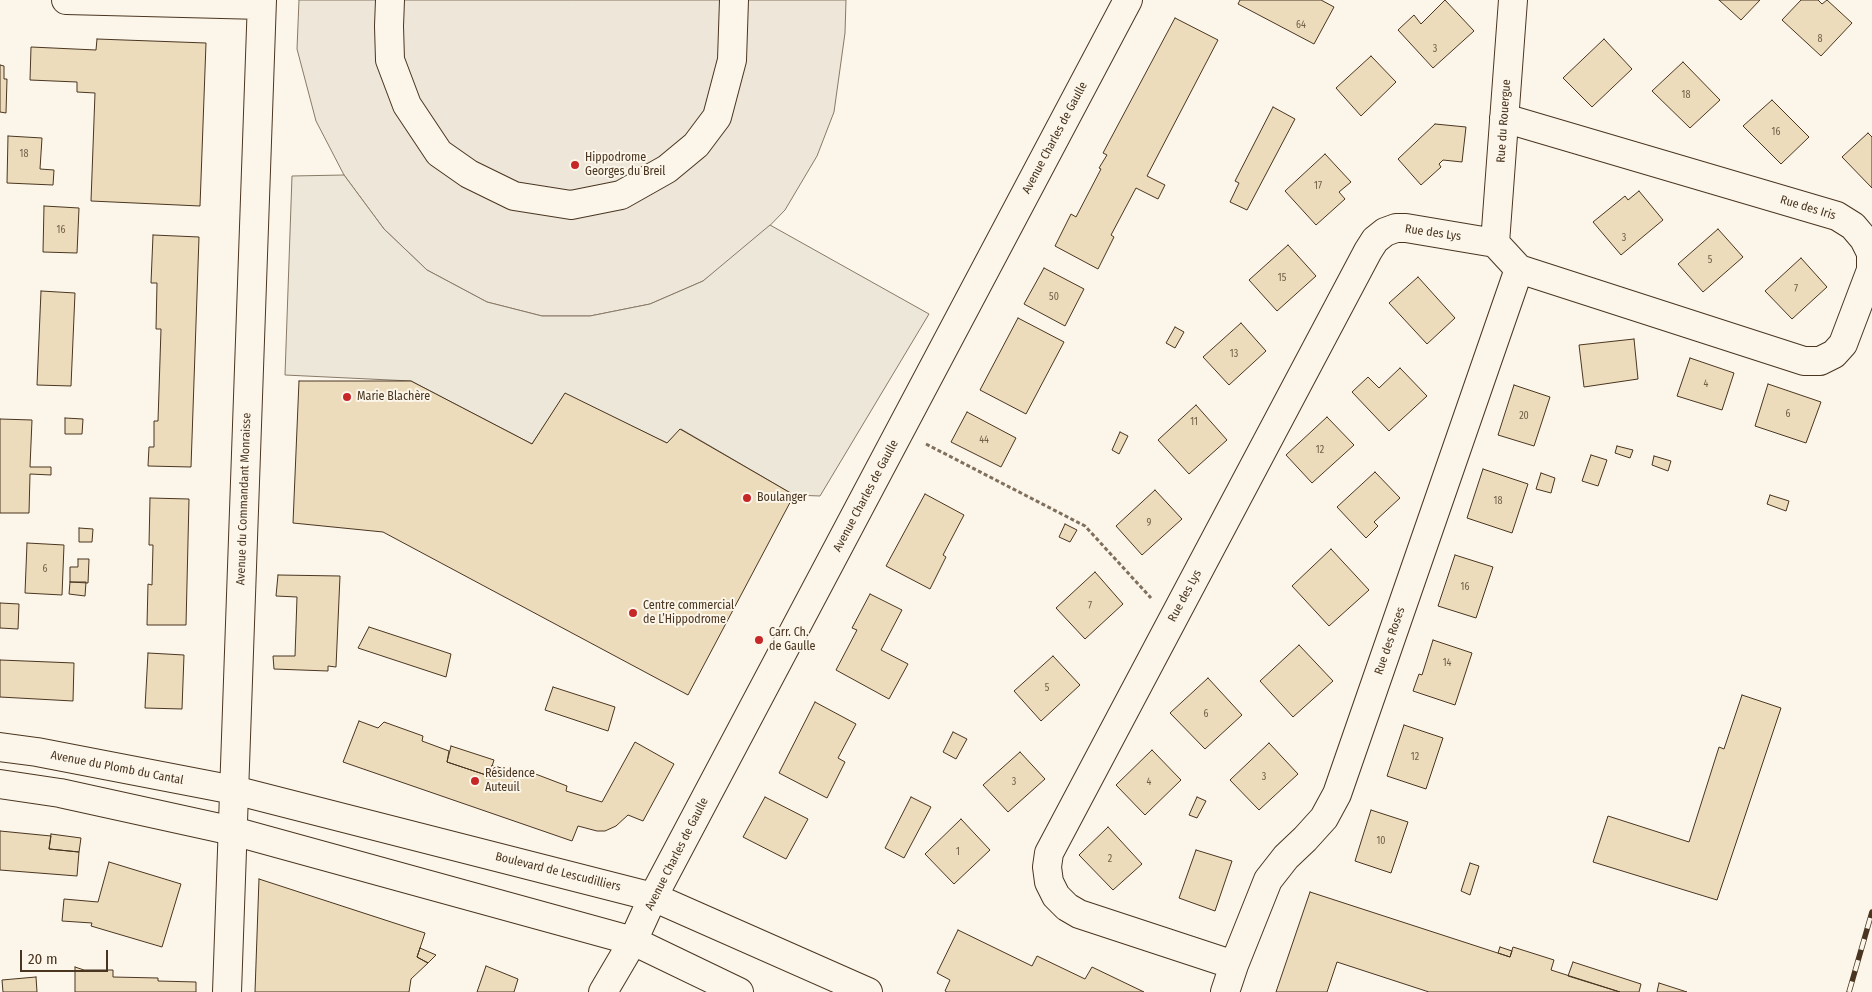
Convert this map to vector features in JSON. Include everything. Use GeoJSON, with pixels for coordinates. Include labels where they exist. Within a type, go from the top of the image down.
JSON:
{"type":"FeatureCollection","features":[{"type":"Feature","properties":{"kind":"street"},"geometry":{"type":"LineString","coordinates":[[66,0],[262,3]]}},
{"type":"Feature","properties":{"kind":"street"},"geometry":{"type":"LineString","coordinates":[[390,0],[390,60],[407,105],[439,153],[469,174],[514,196],[571,205],[621,195],[667,169],[696,145],[717,117],[732,60],[734,0]]}},
{"type":"Feature","properties":{"kind":"street","name":"Avenue Charles de Gaulle"},"geometry":{"type":"LineString","coordinates":[[603,992],[633,941],[653,896],[1128,0]]}},
{"type":"Feature","properties":{"kind":"street","name":"Rue du Rouergue"},"geometry":{"type":"LineString","coordinates":[[1495,243],[1513,0]]}},
{"type":"Feature","properties":{"kind":"street","name":"Avenue du Commandant Monraisse"},"geometry":{"type":"LineString","coordinates":[[227,992],[262,3]]}},
{"type":"Feature","properties":{"kind":"street","name":"Rue des Iris"},"geometry":{"type":"LineString","coordinates":[[1495,243],[1519,269],[1804,360],[1820,360],[1834,354],[1843,344],[1871,270],[1871,253],[1864,238],[1853,226],[1838,216],[1504,118]]}},
{"type":"Feature","properties":{"kind":"street","name":"Rue des Lys"},"geometry":{"type":"LineString","coordinates":[[1234,964],[1079,914],[1067,907],[1056,896],[1049,882],[1047,867],[1049,853],[1375,240],[1385,232],[1396,228],[1406,228],[1495,243]]}},
{"type":"Feature","properties":{"kind":"street","name":"Rue des Roses"},"geometry":{"type":"LineString","coordinates":[[1225,992],[1234,964],[1268,880],[1286,857],[1306,839],[1324,818],[1337,794],[1519,269]]}},
{"type":"Feature","properties":{"kind":"street","name":"Avenue du Plomb du Cantal"},"geometry":{"type":"LineString","coordinates":[[0,747],[234,790]]}},
{"type":"Feature","properties":{"kind":"street"},"geometry":{"type":"LineString","coordinates":[[0,784],[60,793],[233,831],[633,941],[739,992]]}},
{"type":"Feature","properties":{"kind":"street","name":"Boulevard de Lescudilliers"},"geometry":{"type":"LineString","coordinates":[[234,790],[653,896],[868,992]]}},
{"type":"Feature","properties":{"kind":"path"},"geometry":{"type":"LineString","coordinates":[[900,431],[1085,526],[1172,620]]}},
{"type":"Feature","properties":{"kind":"shaded area","name":"Hippodrome Georges du Breil"},"geometry":{"type":"Polygon","coordinates":[[[299,0],[846,0],[845,33],[834,112],[817,156],[785,210],[751,245],[703,281],[650,304],[590,316],[542,316],[487,302],[427,270],[384,229],[344,175],[316,121],[297,49],[299,0]]]}},
{"type":"Feature","properties":{"kind":"shaded area"},"geometry":{"type":"Polygon","coordinates":[[[344,175],[384,229],[427,270],[487,302],[542,316],[590,316],[650,304],[703,281],[770,225],[929,314],[820,496],[794,495],[681,429],[667,443],[565,394],[532,444],[411,381],[285,375],[292,176],[344,175]]]}},
{"type":"Feature","properties":{"kind":"building"},"geometry":{"type":"Polygon","coordinates":[[[1240,0],[1321,0],[1334,7],[1314,44],[1238,4],[1240,0]]]}},
{"type":"Feature","properties":{"kind":"building"},"geometry":{"type":"Polygon","coordinates":[[[1445,0],[1474,31],[1433,68],[1398,30],[1414,15],[1421,24],[1445,0]]]}},
{"type":"Feature","properties":{"kind":"building"},"geometry":{"type":"Polygon","coordinates":[[[1719,0],[1760,0],[1741,20],[1719,0]]]}},
{"type":"Feature","properties":{"kind":"building"},"geometry":{"type":"Polygon","coordinates":[[[1801,0],[1818,0],[1822,4],[1827,0],[1852,23],[1821,56],[1782,20],[1801,0]]]}},
{"type":"Feature","properties":{"kind":"building"},"geometry":{"type":"Polygon","coordinates":[[[1175,18],[1218,40],[1147,176],[1165,185],[1158,199],[1136,188],[1111,235],[1114,237],[1098,269],[1055,246],[1071,214],[1076,217],[1107,155],[1103,153],[1175,18]]]}},
{"type":"Feature","properties":{"kind":"building"},"geometry":{"type":"Polygon","coordinates":[[[97,39],[206,43],[200,206],[91,201],[95,93],[77,92],[77,82],[30,80],[31,47],[96,50],[97,39]]]}},
{"type":"Feature","properties":{"kind":"building"},"geometry":{"type":"Polygon","coordinates":[[[1604,39],[1632,69],[1592,107],[1563,78],[1604,39]]]}},
{"type":"Feature","properties":{"kind":"building"},"geometry":{"type":"Polygon","coordinates":[[[1371,56],[1396,82],[1361,116],[1336,88],[1371,56]]]}},
{"type":"Feature","properties":{"kind":"building"},"geometry":{"type":"Polygon","coordinates":[[[1683,62],[1720,100],[1690,128],[1652,91],[1683,62]]]}},
{"type":"Feature","properties":{"kind":"building"},"geometry":{"type":"Polygon","coordinates":[[[0,65],[4,66],[4,79],[7,79],[6,113],[0,112],[0,65]]]}},
{"type":"Feature","properties":{"kind":"building"},"geometry":{"type":"Polygon","coordinates":[[[1772,100],[1809,137],[1781,164],[1743,126],[1772,100]]]}},
{"type":"Feature","properties":{"kind":"building"},"geometry":{"type":"Polygon","coordinates":[[[1273,107],[1295,119],[1247,210],[1230,202],[1239,183],[1235,181],[1273,107]]]}},
{"type":"Feature","properties":{"kind":"building"},"geometry":{"type":"Polygon","coordinates":[[[1435,124],[1466,127],[1462,162],[1443,160],[1439,164],[1441,167],[1421,185],[1398,159],[1435,124]]]}},
{"type":"Feature","properties":{"kind":"building"},"geometry":{"type":"Polygon","coordinates":[[[1868,133],[1872,137],[1872,188],[1842,157],[1868,133]]]}},
{"type":"Feature","properties":{"kind":"building"},"geometry":{"type":"Polygon","coordinates":[[[8,136],[42,138],[40,169],[54,170],[53,185],[7,183],[8,136]]]}},
{"type":"Feature","properties":{"kind":"building"},"geometry":{"type":"Polygon","coordinates":[[[1325,154],[1351,182],[1339,192],[1345,199],[1316,225],[1285,191],[1325,154]]]}},
{"type":"Feature","properties":{"kind":"building"},"geometry":{"type":"Polygon","coordinates":[[[1639,191],[1663,220],[1621,255],[1593,222],[1625,196],[1628,200],[1639,191]]]}},
{"type":"Feature","properties":{"kind":"building"},"geometry":{"type":"Polygon","coordinates":[[[44,206],[79,208],[77,253],[43,252],[44,206]]]}},
{"type":"Feature","properties":{"kind":"building"},"geometry":{"type":"Polygon","coordinates":[[[1718,229],[1743,257],[1703,292],[1678,264],[1718,229]]]}},
{"type":"Feature","properties":{"kind":"building"},"geometry":{"type":"Polygon","coordinates":[[[153,235],[199,237],[191,467],[148,466],[149,447],[154,447],[154,421],[158,421],[161,329],[156,329],[157,283],[151,283],[153,235]]]}},
{"type":"Feature","properties":{"kind":"building"},"geometry":{"type":"Polygon","coordinates":[[[1288,245],[1316,276],[1277,311],[1249,280],[1288,245]]]}},
{"type":"Feature","properties":{"kind":"building"},"geometry":{"type":"Polygon","coordinates":[[[1801,258],[1827,287],[1792,319],[1765,291],[1801,258]]]}},
{"type":"Feature","properties":{"kind":"building"},"geometry":{"type":"Polygon","coordinates":[[[1044,268],[1084,289],[1065,326],[1024,304],[1044,268]]]}},
{"type":"Feature","properties":{"kind":"building"},"geometry":{"type":"Polygon","coordinates":[[[1418,277],[1455,318],[1427,344],[1389,303],[1418,277]]]}},
{"type":"Feature","properties":{"kind":"building"},"geometry":{"type":"Polygon","coordinates":[[[41,291],[75,293],[71,386],[37,385],[41,291]]]}},
{"type":"Feature","properties":{"kind":"building"},"geometry":{"type":"Polygon","coordinates":[[[1018,318],[1064,342],[1026,414],[980,390],[1018,318]]]}},
{"type":"Feature","properties":{"kind":"building"},"geometry":{"type":"Polygon","coordinates":[[[1241,323],[1266,351],[1229,385],[1203,357],[1241,323]]]}},
{"type":"Feature","properties":{"kind":"building"},"geometry":{"type":"Polygon","coordinates":[[[1175,327],[1184,332],[1175,348],[1166,343],[1175,327]]]}},
{"type":"Feature","properties":{"kind":"building"},"geometry":{"type":"Polygon","coordinates":[[[1634,339],[1638,379],[1584,387],[1579,345],[1634,339]]]}},
{"type":"Feature","properties":{"kind":"building"},"geometry":{"type":"Polygon","coordinates":[[[1690,358],[1734,373],[1722,410],[1677,396],[1690,358]]]}},
{"type":"Feature","properties":{"kind":"building"},"geometry":{"type":"Polygon","coordinates":[[[1400,368],[1427,396],[1389,431],[1352,392],[1368,377],[1379,388],[1400,368]]]}},
{"type":"Feature","properties":{"kind":"building","name":"Centre commercial de L’Hippodrome"},"geometry":{"type":"Polygon","coordinates":[[[299,381],[411,381],[532,444],[565,393],[667,443],[680,429],[794,495],[688,695],[383,532],[293,523],[299,381]]]}},
{"type":"Feature","properties":{"kind":"building"},"geometry":{"type":"Polygon","coordinates":[[[1768,384],[1821,402],[1806,443],[1755,426],[1768,384]]]}},
{"type":"Feature","properties":{"kind":"building"},"geometry":{"type":"Polygon","coordinates":[[[1514,385],[1550,397],[1534,446],[1498,435],[1514,385]]]}},
{"type":"Feature","properties":{"kind":"building"},"geometry":{"type":"Polygon","coordinates":[[[1196,405],[1227,440],[1189,474],[1158,440],[1196,405]]]}},
{"type":"Feature","properties":{"kind":"building"},"geometry":{"type":"Polygon","coordinates":[[[967,412],[1016,438],[1001,467],[951,442],[967,412]]]}},
{"type":"Feature","properties":{"kind":"building"},"geometry":{"type":"Polygon","coordinates":[[[1327,417],[1354,445],[1312,483],[1286,455],[1327,417]]]}},
{"type":"Feature","properties":{"kind":"building"},"geometry":{"type":"Polygon","coordinates":[[[65,418],[83,419],[82,434],[65,434],[65,418]]]}},
{"type":"Feature","properties":{"kind":"building"},"geometry":{"type":"Polygon","coordinates":[[[0,419],[32,420],[30,467],[51,467],[51,475],[30,474],[29,513],[0,513],[0,419]]]}},
{"type":"Feature","properties":{"kind":"building"},"geometry":{"type":"Polygon","coordinates":[[[1120,432],[1128,436],[1119,454],[1112,450],[1120,432]]]}},
{"type":"Feature","properties":{"kind":"building"},"geometry":{"type":"Polygon","coordinates":[[[1617,446],[1633,450],[1630,458],[1615,453],[1617,446]]]}},
{"type":"Feature","properties":{"kind":"building"},"geometry":{"type":"Polygon","coordinates":[[[1591,455],[1607,460],[1598,486],[1582,481],[1591,455]]]}},
{"type":"Feature","properties":{"kind":"building"},"geometry":{"type":"Polygon","coordinates":[[[1654,456],[1671,461],[1668,471],[1652,465],[1654,456]]]}},
{"type":"Feature","properties":{"kind":"building"},"geometry":{"type":"Polygon","coordinates":[[[1483,469],[1528,484],[1512,533],[1467,518],[1483,469]]]}},
{"type":"Feature","properties":{"kind":"building"},"geometry":{"type":"Polygon","coordinates":[[[1375,472],[1400,498],[1374,522],[1378,526],[1366,538],[1337,507],[1375,472]]]}},
{"type":"Feature","properties":{"kind":"building"},"geometry":{"type":"Polygon","coordinates":[[[1541,473],[1555,478],[1551,493],[1536,489],[1541,473]]]}},
{"type":"Feature","properties":{"kind":"building"},"geometry":{"type":"Polygon","coordinates":[[[1155,490],[1182,519],[1142,555],[1116,526],[1155,490]]]}},
{"type":"Feature","properties":{"kind":"building"},"geometry":{"type":"Polygon","coordinates":[[[925,494],[964,515],[943,555],[946,557],[930,589],[886,566],[925,494]]]}},
{"type":"Feature","properties":{"kind":"building"},"geometry":{"type":"Polygon","coordinates":[[[1770,495],[1789,501],[1786,511],[1767,504],[1770,495]]]}},
{"type":"Feature","properties":{"kind":"building"},"geometry":{"type":"Polygon","coordinates":[[[150,498],[189,499],[186,625],[147,625],[148,584],[152,585],[153,545],[149,545],[150,498]]]}},
{"type":"Feature","properties":{"kind":"building"},"geometry":{"type":"Polygon","coordinates":[[[1065,524],[1077,530],[1070,542],[1059,537],[1065,524]]]}},
{"type":"Feature","properties":{"kind":"building"},"geometry":{"type":"Polygon","coordinates":[[[79,528],[93,529],[92,542],[79,542],[79,528]]]}},
{"type":"Feature","properties":{"kind":"building"},"geometry":{"type":"Polygon","coordinates":[[[27,543],[64,545],[62,595],[25,593],[27,543]]]}},
{"type":"Feature","properties":{"kind":"building"},"geometry":{"type":"Polygon","coordinates":[[[1331,549],[1369,590],[1329,626],[1292,586],[1331,549]]]}},
{"type":"Feature","properties":{"kind":"building"},"geometry":{"type":"Polygon","coordinates":[[[1455,555],[1493,567],[1476,618],[1438,606],[1455,555]]]}},
{"type":"Feature","properties":{"kind":"building"},"geometry":{"type":"Polygon","coordinates":[[[78,559],[89,559],[88,583],[70,582],[70,567],[78,567],[78,559]]]}},
{"type":"Feature","properties":{"kind":"building"},"geometry":{"type":"Polygon","coordinates":[[[1095,572],[1123,604],[1085,639],[1056,608],[1095,572]]]}},
{"type":"Feature","properties":{"kind":"building"},"geometry":{"type":"Polygon","coordinates":[[[278,575],[340,576],[336,667],[328,666],[328,671],[274,669],[273,656],[295,656],[297,597],[276,596],[278,575]]]}},
{"type":"Feature","properties":{"kind":"building"},"geometry":{"type":"Polygon","coordinates":[[[70,582],[86,582],[85,596],[69,594],[70,582]]]}},
{"type":"Feature","properties":{"kind":"building"},"geometry":{"type":"Polygon","coordinates":[[[870,594],[902,610],[881,650],[908,664],[889,699],[836,670],[857,630],[852,628],[870,594]]]}},
{"type":"Feature","properties":{"kind":"building"},"geometry":{"type":"Polygon","coordinates":[[[0,603],[19,604],[18,629],[0,628],[0,603]]]}},
{"type":"Feature","properties":{"kind":"building"},"geometry":{"type":"Polygon","coordinates":[[[369,627],[451,654],[446,677],[358,648],[369,627]]]}},
{"type":"Feature","properties":{"kind":"building"},"geometry":{"type":"Polygon","coordinates":[[[1433,640],[1472,653],[1455,705],[1413,691],[1419,674],[1422,675],[1433,640]]]}},
{"type":"Feature","properties":{"kind":"building"},"geometry":{"type":"Polygon","coordinates":[[[1299,645],[1333,681],[1293,717],[1260,681],[1299,645]]]}},
{"type":"Feature","properties":{"kind":"building"},"geometry":{"type":"Polygon","coordinates":[[[148,653],[184,655],[182,709],[145,708],[148,653]]]}},
{"type":"Feature","properties":{"kind":"building"},"geometry":{"type":"Polygon","coordinates":[[[1053,656],[1080,685],[1041,721],[1014,691],[1053,656]]]}},
{"type":"Feature","properties":{"kind":"building"},"geometry":{"type":"Polygon","coordinates":[[[0,660],[74,663],[73,701],[0,697],[0,660]]]}},
{"type":"Feature","properties":{"kind":"building"},"geometry":{"type":"Polygon","coordinates":[[[1208,678],[1242,715],[1205,749],[1170,713],[1208,678]]]}},
{"type":"Feature","properties":{"kind":"building"},"geometry":{"type":"Polygon","coordinates":[[[553,687],[615,707],[608,731],[545,710],[553,687]]]}},
{"type":"Feature","properties":{"kind":"building"},"geometry":{"type":"Polygon","coordinates":[[[1742,695],[1781,708],[1717,900],[1593,862],[1608,816],[1689,842],[1719,747],[1724,749],[1742,695]]]}},
{"type":"Feature","properties":{"kind":"building"},"geometry":{"type":"Polygon","coordinates":[[[815,702],[856,724],[838,758],[845,762],[827,798],[779,773],[815,702]]]}},
{"type":"Feature","properties":{"kind":"building","name":"Résidence Auteuil"},"geometry":{"type":"Polygon","coordinates":[[[359,721],[378,728],[384,722],[423,736],[422,741],[449,751],[447,762],[489,776],[492,765],[522,775],[525,770],[567,786],[566,791],[602,802],[635,742],[674,764],[643,821],[628,815],[616,826],[605,831],[578,826],[572,841],[343,762],[359,721]]]}},
{"type":"Feature","properties":{"kind":"building"},"geometry":{"type":"Polygon","coordinates":[[[1404,725],[1443,738],[1426,789],[1387,776],[1404,725]]]}},
{"type":"Feature","properties":{"kind":"building"},"geometry":{"type":"Polygon","coordinates":[[[953,732],[967,739],[956,759],[943,752],[953,732]]]}},
{"type":"Feature","properties":{"kind":"building"},"geometry":{"type":"Polygon","coordinates":[[[1269,743],[1298,774],[1259,810],[1230,780],[1269,743]]]}},
{"type":"Feature","properties":{"kind":"building"},"geometry":{"type":"Polygon","coordinates":[[[451,746],[494,760],[489,776],[447,762],[451,746]]]}},
{"type":"Feature","properties":{"kind":"building"},"geometry":{"type":"Polygon","coordinates":[[[1152,750],[1181,780],[1145,815],[1116,785],[1152,750]]]}},
{"type":"Feature","properties":{"kind":"building"},"geometry":{"type":"Polygon","coordinates":[[[1020,752],[1045,779],[1008,812],[983,785],[1020,752]]]}},
{"type":"Feature","properties":{"kind":"building"},"geometry":{"type":"Polygon","coordinates":[[[765,797],[808,819],[786,859],[743,837],[765,797]]]}},
{"type":"Feature","properties":{"kind":"building"},"geometry":{"type":"Polygon","coordinates":[[[911,797],[931,807],[904,858],[885,848],[911,797]]]}},
{"type":"Feature","properties":{"kind":"building"},"geometry":{"type":"Polygon","coordinates":[[[1197,797],[1206,801],[1197,818],[1189,815],[1197,797]]]}},
{"type":"Feature","properties":{"kind":"building"},"geometry":{"type":"Polygon","coordinates":[[[1371,810],[1408,822],[1391,873],[1355,861],[1371,810]]]}},
{"type":"Feature","properties":{"kind":"building"},"geometry":{"type":"Polygon","coordinates":[[[961,819],[990,850],[954,884],[925,854],[961,819]]]}},
{"type":"Feature","properties":{"kind":"building"},"geometry":{"type":"Polygon","coordinates":[[[1108,827],[1142,864],[1113,890],[1079,855],[1108,827]]]}},
{"type":"Feature","properties":{"kind":"building"},"geometry":{"type":"Polygon","coordinates":[[[0,831],[51,836],[49,849],[79,852],[77,876],[0,870],[0,831]]]}},
{"type":"Feature","properties":{"kind":"building"},"geometry":{"type":"Polygon","coordinates":[[[51,834],[81,838],[79,852],[49,849],[51,834]]]}},
{"type":"Feature","properties":{"kind":"building"},"geometry":{"type":"Polygon","coordinates":[[[1196,850],[1232,861],[1215,911],[1179,898],[1196,850]]]}},
{"type":"Feature","properties":{"kind":"building"},"geometry":{"type":"Polygon","coordinates":[[[109,862],[181,884],[162,947],[91,926],[92,923],[62,921],[64,899],[98,902],[109,862]]]}},
{"type":"Feature","properties":{"kind":"building"},"geometry":{"type":"Polygon","coordinates":[[[1470,863],[1479,866],[1470,895],[1461,891],[1470,863]]]}},
{"type":"Feature","properties":{"kind":"building"},"geometry":{"type":"Polygon","coordinates":[[[259,879],[425,933],[417,957],[428,963],[411,979],[409,992],[255,992],[259,879]]]}},
{"type":"Feature","properties":{"kind":"building"},"geometry":{"type":"Polygon","coordinates":[[[1310,892],[1510,957],[1513,947],[1554,960],[1551,970],[1620,992],[1429,992],[1337,962],[1327,992],[1276,992],[1310,892]]]}},
{"type":"Feature","properties":{"kind":"building"},"geometry":{"type":"Polygon","coordinates":[[[958,930],[1032,966],[1037,956],[1085,979],[1092,967],[1144,992],[947,992],[945,991],[950,980],[937,973],[958,930]]]}},
{"type":"Feature","properties":{"kind":"building"},"geometry":{"type":"Polygon","coordinates":[[[1500,947],[1512,951],[1510,957],[1498,953],[1500,947]]]}},
{"type":"Feature","properties":{"kind":"building"},"geometry":{"type":"Polygon","coordinates":[[[420,948],[436,955],[428,963],[417,957],[420,948]]]}},
{"type":"Feature","properties":{"kind":"building"},"geometry":{"type":"Polygon","coordinates":[[[1573,962],[1641,984],[1639,992],[1620,992],[1568,976],[1573,962]]]}},
{"type":"Feature","properties":{"kind":"building"},"geometry":{"type":"Polygon","coordinates":[[[486,966],[518,979],[514,992],[477,992],[486,966]]]}},
{"type":"Feature","properties":{"kind":"building"},"geometry":{"type":"Polygon","coordinates":[[[75,967],[84,970],[113,970],[113,977],[158,978],[158,981],[196,982],[196,992],[75,992],[75,967]]]}},
{"type":"Feature","properties":{"kind":"building"},"geometry":{"type":"Polygon","coordinates":[[[36,977],[37,992],[3,992],[2,980],[36,977]]]}},
{"type":"Feature","properties":{"kind":"building"},"geometry":{"type":"Polygon","coordinates":[[[1659,983],[1687,992],[1657,992],[1659,983]]]}},
{"type":"Feature","properties":{"kind":"railway"},"geometry":{"type":"LineString","coordinates":[[1849,992],[1872,912]]}},
{"type":"Feature","properties":{"kind":"place","name":"Hippodrome Georges du Breil"},"geometry":{"type":"Point","coordinates":[575,165]}},
{"type":"Feature","properties":{"kind":"place","name":"Marie Blachère"},"geometry":{"type":"Point","coordinates":[347,397]}},
{"type":"Feature","properties":{"kind":"place","name":"Boulanger"},"geometry":{"type":"Point","coordinates":[747,498]}},
{"type":"Feature","properties":{"kind":"place","name":"Centre commercial de L’Hippodrome"},"geometry":{"type":"Point","coordinates":[633,613]}},
{"type":"Feature","properties":{"kind":"place","name":"Carr. Ch. de Gaulle"},"geometry":{"type":"Point","coordinates":[759,640]}},
{"type":"Feature","properties":{"kind":"place","name":"Résidence Auteuil"},"geometry":{"type":"Point","coordinates":[475,781]}}]}
